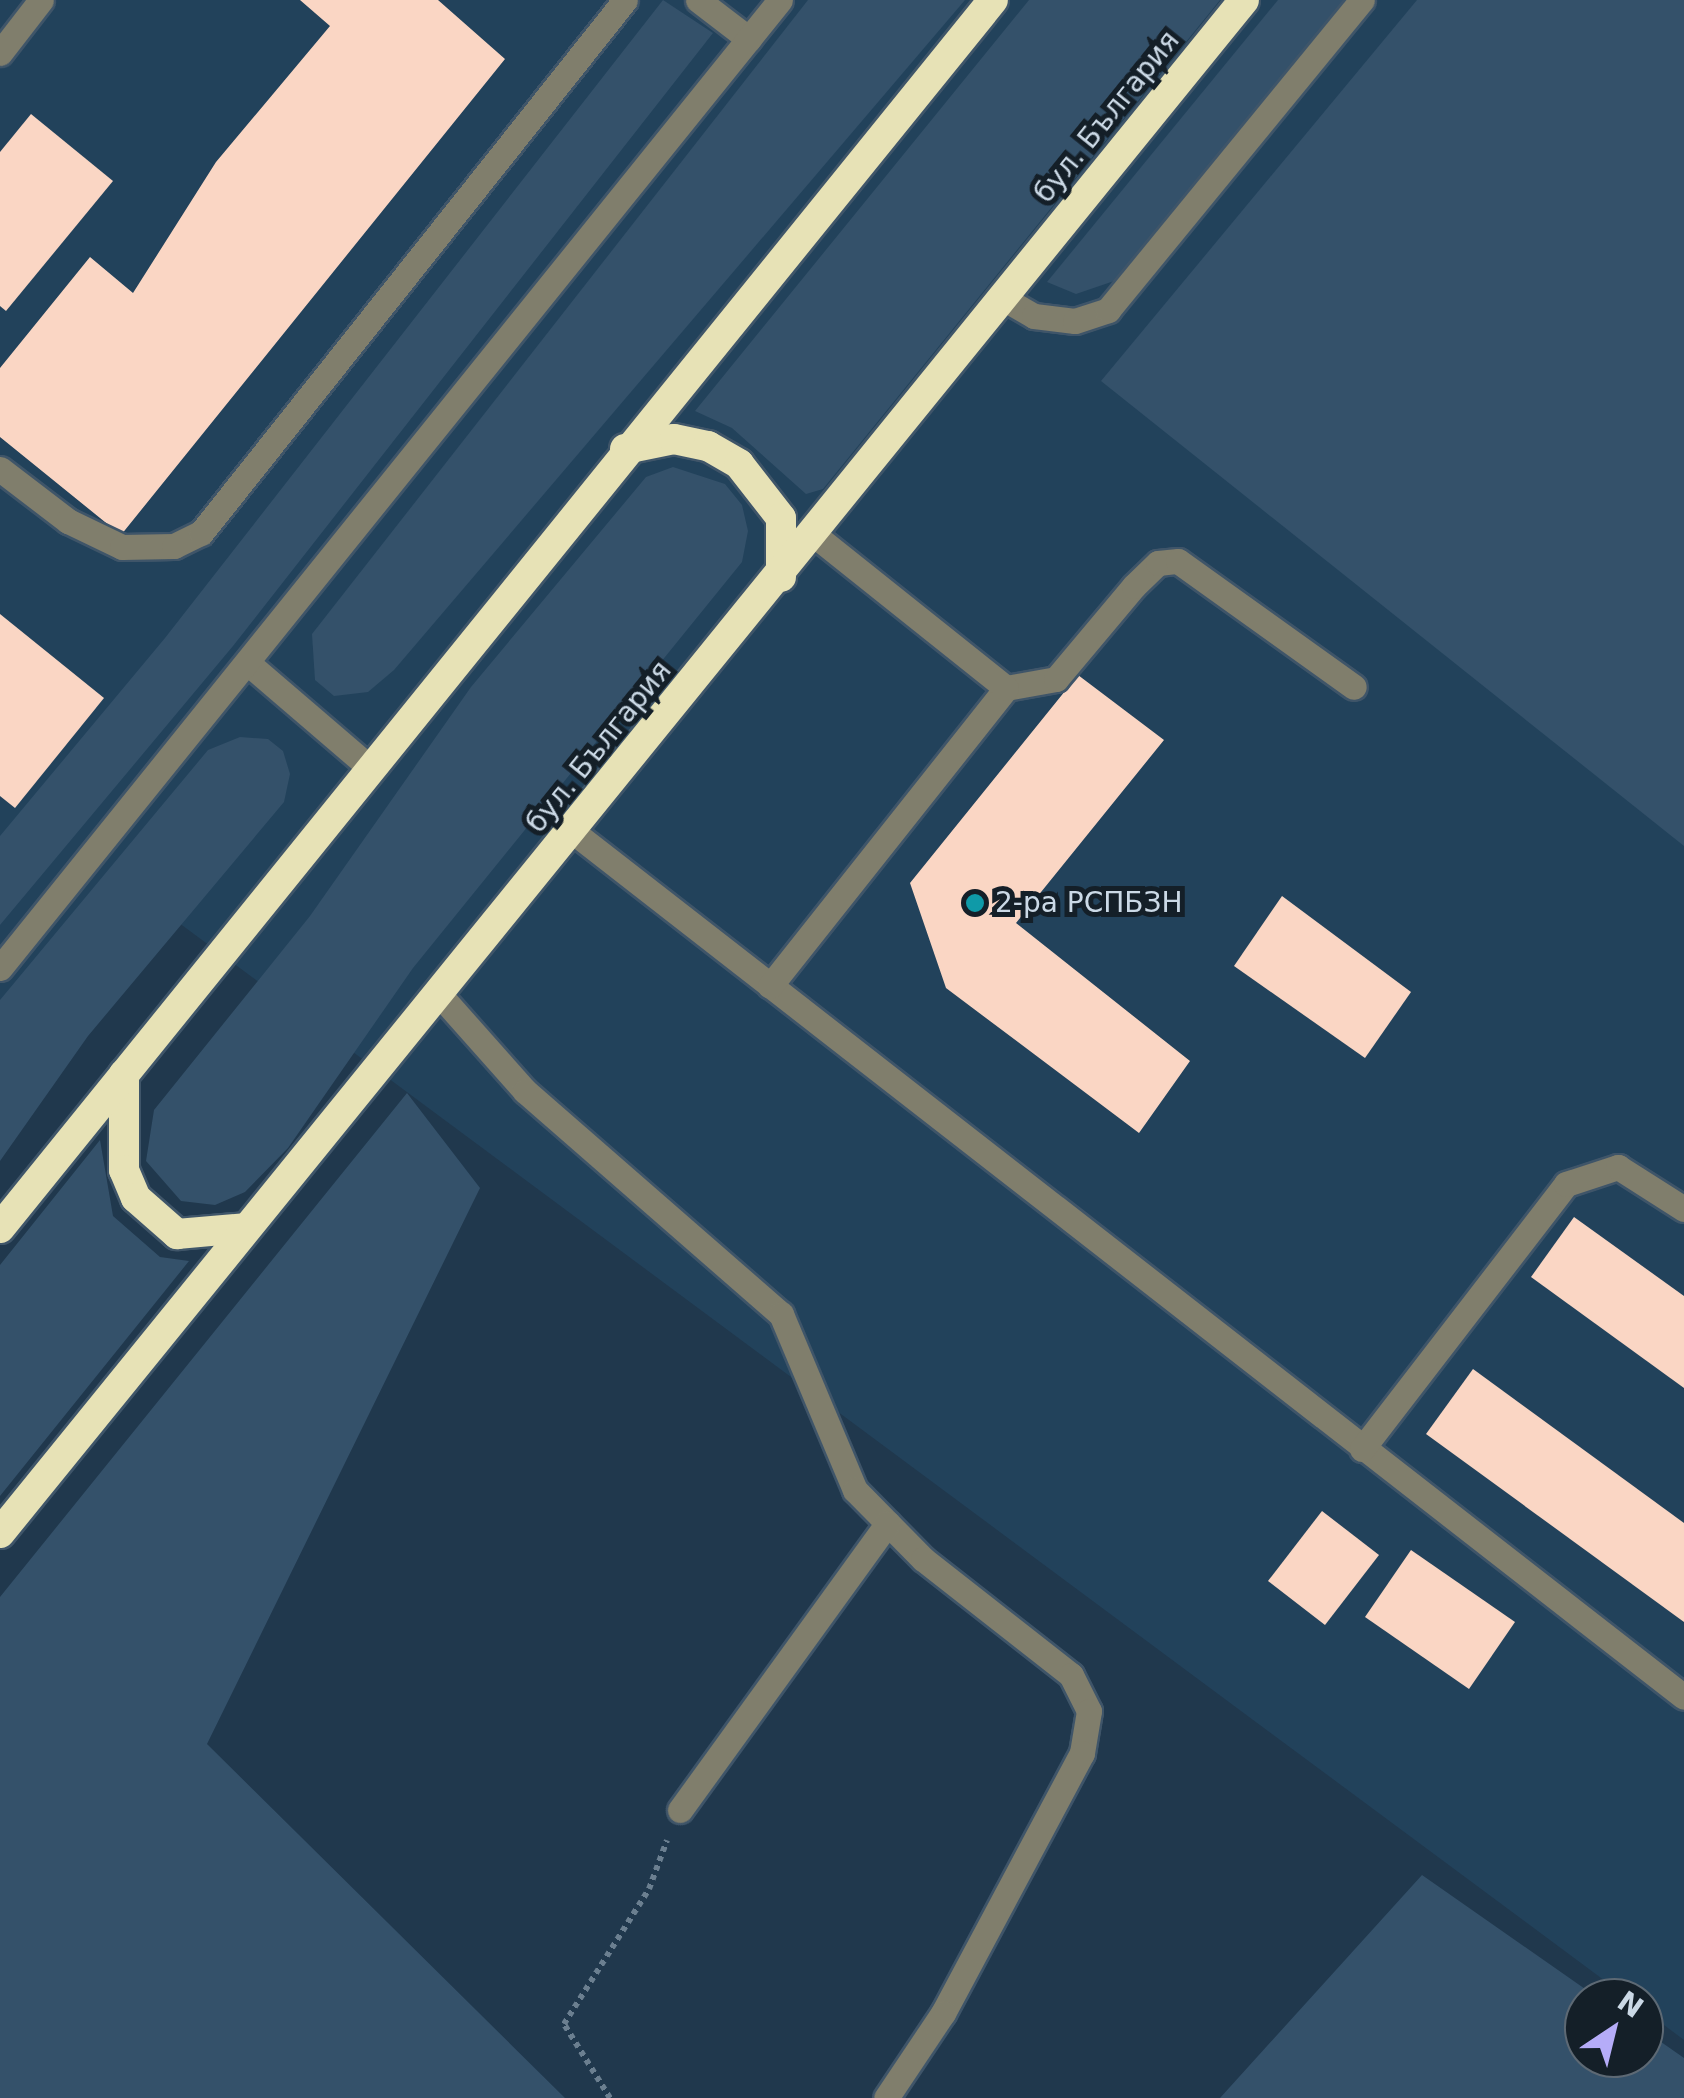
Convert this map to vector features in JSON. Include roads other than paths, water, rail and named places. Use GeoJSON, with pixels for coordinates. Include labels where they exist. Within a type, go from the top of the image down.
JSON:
{"type":"FeatureCollection","features":[{"type":"Feature","properties":{"kind":"highway"},"geometry":{"type":"LineString","coordinates":[[0,1228],[368,766],[993,0]]}},
{"type":"Feature","properties":{"kind":"highway","name":"бул. България"},"geometry":{"type":"LineString","coordinates":[[0,1533],[245,1228],[781,576],[1001,297],[1244,0]]}},
{"type":"Feature","properties":{"kind":"highway"},"geometry":{"type":"LineString","coordinates":[[625,449],[674,439],[708,446],[739,464],[781,518],[781,576]]}},
{"type":"Feature","properties":{"kind":"highway"},"geometry":{"type":"LineString","coordinates":[[124,1074],[124,1170],[136,1198],[178,1234],[245,1228]]}},
{"type":"Feature","properties":{"kind":"street"},"geometry":{"type":"LineString","coordinates":[[0,52],[41,0]]}},
{"type":"Feature","properties":{"kind":"street"},"geometry":{"type":"LineString","coordinates":[[0,470],[68,521],[122,547],[174,546],[201,533],[624,0]]}},
{"type":"Feature","properties":{"kind":"street"},"geometry":{"type":"LineString","coordinates":[[698,0],[750,39]]}},
{"type":"Feature","properties":{"kind":"street"},"geometry":{"type":"LineString","coordinates":[[0,968],[250,665],[780,0]]}},
{"type":"Feature","properties":{"kind":"street"},"geometry":{"type":"LineString","coordinates":[[1001,297],[1034,316],[1075,321],[1108,310],[1362,0]]}},
{"type":"Feature","properties":{"kind":"street"},"geometry":{"type":"LineString","coordinates":[[814,535],[1006,688]]}},
{"type":"Feature","properties":{"kind":"street"},"geometry":{"type":"LineString","coordinates":[[770,986],[1006,688],[1056,679],[1158,563],[1178,561],[1354,687]]}},
{"type":"Feature","properties":{"kind":"street"},"geometry":{"type":"LineString","coordinates":[[250,665],[368,766]]}},
{"type":"Feature","properties":{"kind":"street"},"geometry":{"type":"LineString","coordinates":[[572,831],[1684,1697]]}},
{"type":"Feature","properties":{"kind":"street"},"geometry":{"type":"LineString","coordinates":[[438,993],[525,1091],[781,1314],[805,1361],[825,1434],[855,1490],[888,1523],[1072,1675],[1090,1711],[1082,1752],[943,2013],[886,2098]]}},
{"type":"Feature","properties":{"kind":"street"},"geometry":{"type":"LineString","coordinates":[[1362,1449],[1566,1184],[1618,1167],[1684,1209]]}},
{"type":"Feature","properties":{"kind":"street"},"geometry":{"type":"LineString","coordinates":[[680,1810],[888,1523]]}},
{"type":"Feature","properties":{"kind":"place","name":"2-ра РСПБЗН"},"geometry":{"type":"Point","coordinates":[975,903]}}]}
